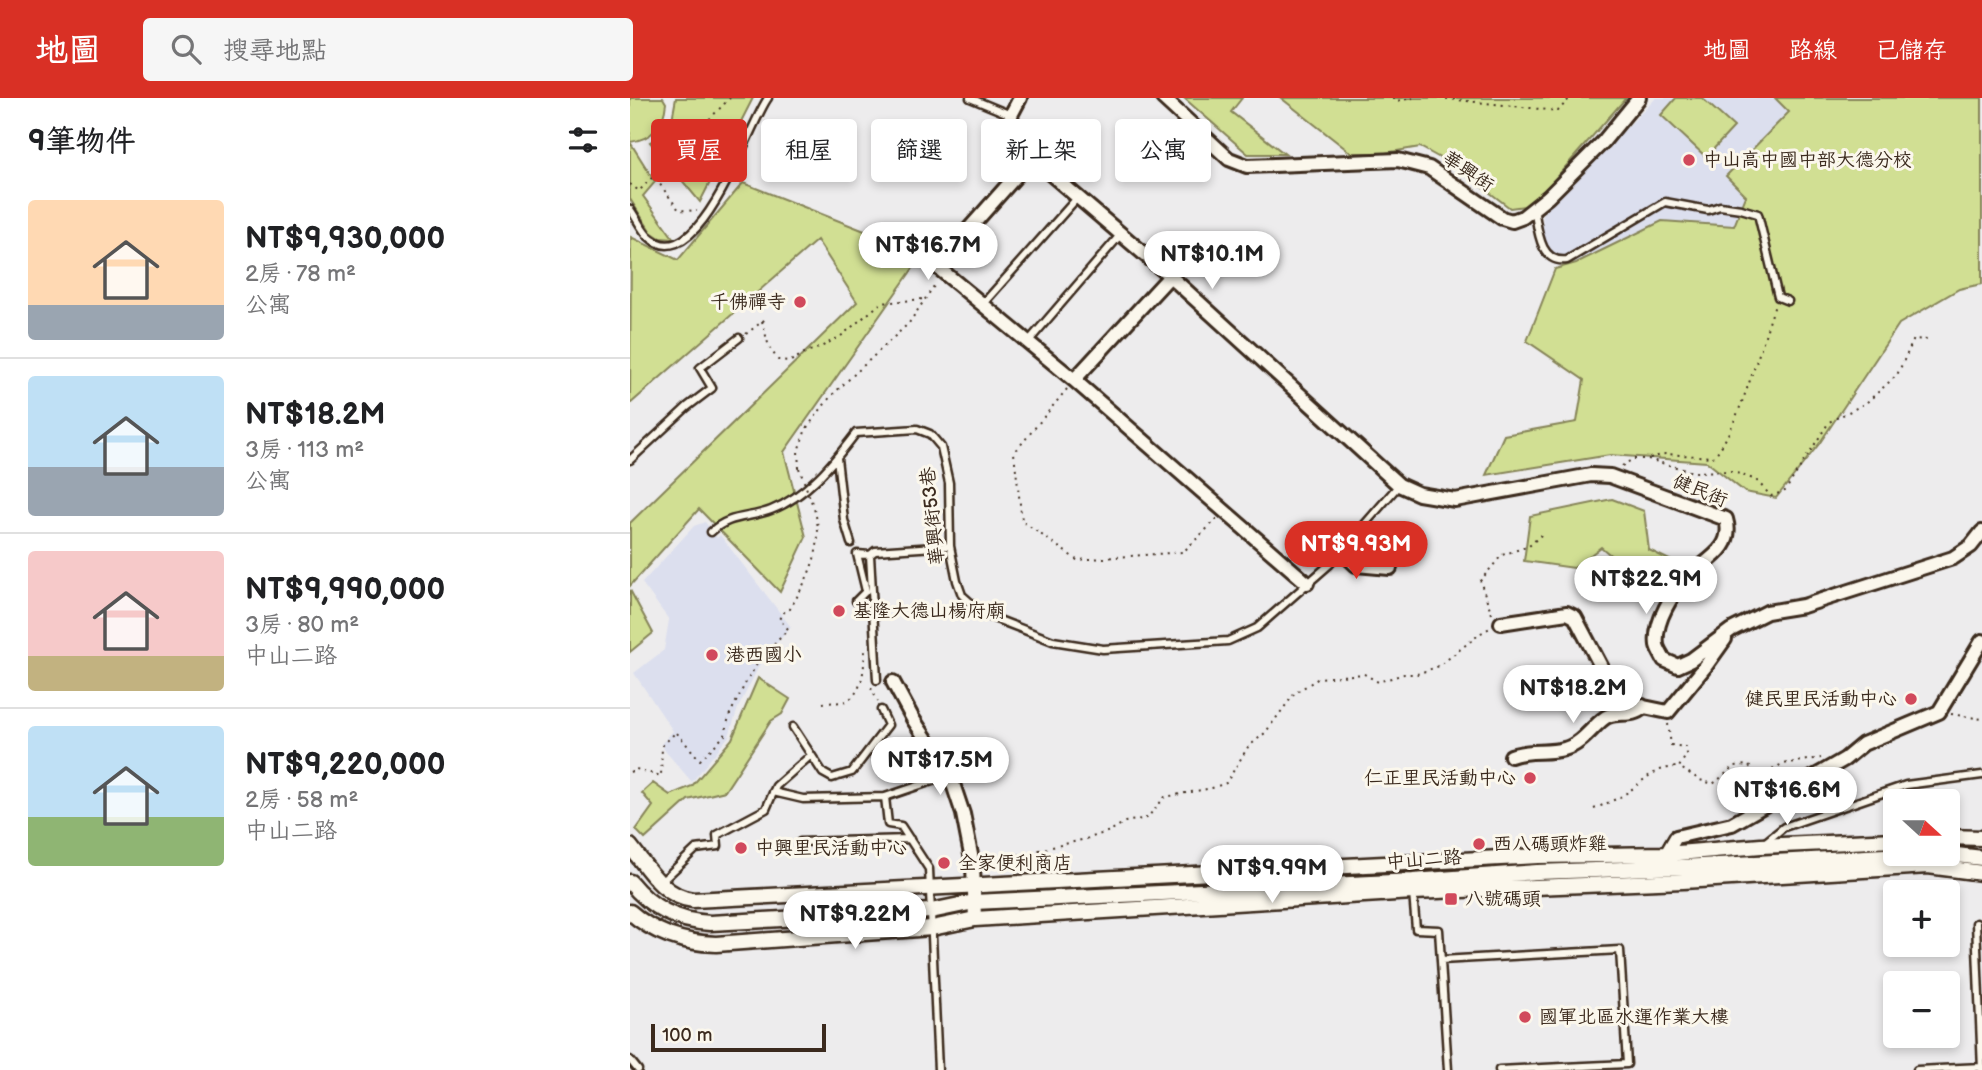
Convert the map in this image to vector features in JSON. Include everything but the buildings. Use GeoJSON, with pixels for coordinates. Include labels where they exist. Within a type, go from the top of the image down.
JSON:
{"type":"FeatureCollection","features":[{"type":"Feature","properties":{"kind":"street"},"geometry":{"type":"LineString","coordinates":[[1012,116],[1020,98]]}},
{"type":"Feature","properties":{"kind":"street","name":"華興街"},"geometry":{"type":"LineString","coordinates":[[1163,98],[1229,159],[1247,166],[1398,159],[1429,168],[1502,218],[1512,221],[1523,218],[1548,197],[1603,142],[1639,98]]}},
{"type":"Feature","properties":{"kind":"street"},"geometry":{"type":"LineString","coordinates":[[1011,182],[936,267],[1074,380],[1223,513],[1307,583]]}},
{"type":"Feature","properties":{"kind":"street"},"geometry":{"type":"LineString","coordinates":[[1060,182],[1170,276],[1399,485]]}},
{"type":"Feature","properties":{"kind":"street"},"geometry":{"type":"LineString","coordinates":[[1074,380],[1170,276]]}},
{"type":"Feature","properties":{"kind":"street","name":"健民街"},"geometry":{"type":"LineString","coordinates":[[1399,485],[1419,494],[1455,499],[1591,475],[1611,476],[1726,519],[1730,531],[1726,543],[1688,578],[1669,602],[1657,646],[1664,660],[1678,666],[1691,660],[1731,630],[1767,612],[1802,606],[1953,558],[1971,546],[1982,531]]}},
{"type":"Feature","properties":{"kind":"street"},"geometry":{"type":"LineString","coordinates":[[1341,551],[1356,565],[1390,568]]}},
{"type":"Feature","properties":{"kind":"street"},"geometry":{"type":"LineString","coordinates":[[1498,624],[1567,613],[1575,617],[1614,691],[1644,707],[1668,712],[1731,630]]}},
{"type":"Feature","properties":{"kind":"street"},"geometry":{"type":"LineString","coordinates":[[630,912],[643,924],[659,932],[689,943],[716,944],[932,928],[975,919],[1666,867],[1675,837],[1732,824],[1845,759],[1863,744],[1940,712],[1982,641]]}},
{"type":"Feature","properties":{"kind":"street"},"geometry":{"type":"LineString","coordinates":[[893,682],[913,719],[950,775],[963,814],[973,865],[975,919]]}},
{"type":"Feature","properties":{"kind":"street"},"geometry":{"type":"LineString","coordinates":[[1511,756],[1524,751],[1565,749],[1587,736],[1607,716],[1636,713],[1644,707]]}},
{"type":"Feature","properties":{"kind":"street"},"geometry":{"type":"LineString","coordinates":[[1960,837],[1982,838]]}},
{"type":"Feature","properties":{"kind":"street","name":"中山二路"},"geometry":{"type":"LineString","coordinates":[[1666,867],[1761,846],[1883,840]]}},
{"type":"Feature","properties":{"kind":"street"},"geometry":{"type":"LineString","coordinates":[[630,846],[660,884]]}},
{"type":"Feature","properties":{"kind":"street"},"geometry":{"type":"LineString","coordinates":[[1960,855],[1982,858]]}},
{"type":"Feature","properties":{"kind":"street","name":"中山二路"},"geometry":{"type":"LineString","coordinates":[[660,884],[674,895],[693,900],[1538,856],[1666,867],[1927,866],[1982,873]]}},
{"type":"Feature","properties":{"kind":"street","name":"中山二路"},"geometry":{"type":"LineString","coordinates":[[1666,867],[1883,856]]}},
{"type":"Feature","properties":{"kind":"street","name":"中山二路"},"geometry":{"type":"LineString","coordinates":[[630,882],[651,905],[690,922],[710,923],[931,911],[974,902],[1413,886]]}},
{"type":"Feature","properties":{"kind":"lane"},"geometry":{"type":"LineString","coordinates":[[630,209],[648,235],[665,244],[678,243],[689,237],[709,211],[731,173],[760,109],[768,98]]}},
{"type":"Feature","properties":{"kind":"lane"},"geometry":{"type":"LineString","coordinates":[[970,98],[1012,116]]}},
{"type":"Feature","properties":{"kind":"lane"},"geometry":{"type":"LineString","coordinates":[[982,305],[1077,197]]}},
{"type":"Feature","properties":{"kind":"lane"},"geometry":{"type":"LineString","coordinates":[[1534,208],[1540,240],[1548,255],[1558,261],[1567,260],[1665,202],[1709,210],[1720,206],[1758,214],[1778,298],[1788,301]]}},
{"type":"Feature","properties":{"kind":"lane"},"geometry":{"type":"LineString","coordinates":[[1028,342],[1121,234]]}},
{"type":"Feature","properties":{"kind":"lane"},"geometry":{"type":"LineString","coordinates":[[630,460],[687,407],[712,388],[700,368],[740,338]]}},
{"type":"Feature","properties":{"kind":"lane","name":"華興街53巷"},"geometry":{"type":"LineString","coordinates":[[711,532],[722,522],[770,511],[791,501],[837,458],[856,433],[917,429],[930,435],[941,447],[949,483],[950,546],[957,581],[962,595],[986,615],[1054,641],[1103,649],[1228,641],[1257,628],[1330,564],[1399,485]]}},
{"type":"Feature","properties":{"kind":"lane"},"geometry":{"type":"LineString","coordinates":[[837,458],[844,520],[851,543]]}},
{"type":"Feature","properties":{"kind":"lane"},"geometry":{"type":"LineString","coordinates":[[856,601],[866,592],[857,554],[870,555],[875,551],[950,546]]}},
{"type":"Feature","properties":{"kind":"lane"},"geometry":{"type":"LineString","coordinates":[[870,555],[877,680]]}},
{"type":"Feature","properties":{"kind":"lane"},"geometry":{"type":"LineString","coordinates":[[793,727],[823,773],[832,778],[852,772],[888,725],[881,710]]}},
{"type":"Feature","properties":{"kind":"lane"},"geometry":{"type":"LineString","coordinates":[[660,884],[696,849],[718,846],[717,835],[766,809],[776,786],[810,756]]}},
{"type":"Feature","properties":{"kind":"lane"},"geometry":{"type":"LineString","coordinates":[[773,792],[803,799],[885,797],[950,775]]}},
{"type":"Feature","properties":{"kind":"lane"},"geometry":{"type":"LineString","coordinates":[[1761,846],[1784,827],[1906,785],[1982,775]]}},
{"type":"Feature","properties":{"kind":"lane"},"geometry":{"type":"LineString","coordinates":[[885,797],[888,824],[901,826],[929,869],[938,1070]]}},
{"type":"Feature","properties":{"kind":"lane"},"geometry":{"type":"LineString","coordinates":[[800,842],[910,839]]}},
{"type":"Feature","properties":{"kind":"lane"},"geometry":{"type":"LineString","coordinates":[[1413,863],[1416,929],[1439,930],[1448,1070]]}},
{"type":"Feature","properties":{"kind":"lane"},"geometry":{"type":"LineString","coordinates":[[1917,1070],[1982,1068],[1976,923]]}},
{"type":"Feature","properties":{"kind":"lane"},"geometry":{"type":"LineString","coordinates":[[1441,960],[1620,950],[1627,1064],[1500,1070]]}},
{"type":"Feature","properties":{"kind":"lane"},"geometry":{"type":"LineString","coordinates":[[630,1060],[638,1070]]}},
{"type":"Feature","properties":{"kind":"path"},"geometry":{"type":"LineString","coordinates":[[710,119],[730,98]]}},
{"type":"Feature","properties":{"kind":"path"},"geometry":{"type":"LineString","coordinates":[[1392,98],[1397,101],[1413,98]]}},
{"type":"Feature","properties":{"kind":"path"},"geometry":{"type":"LineString","coordinates":[[1438,98],[1558,111],[1570,98]]}},
{"type":"Feature","properties":{"kind":"path"},"geometry":{"type":"LineString","coordinates":[[630,184],[639,191],[651,180]]}},
{"type":"Feature","properties":{"kind":"path"},"geometry":{"type":"LineString","coordinates":[[658,182],[678,210],[709,211]]}},
{"type":"Feature","properties":{"kind":"path"},"geometry":{"type":"LineString","coordinates":[[630,772],[636,769],[661,776],[662,746],[676,733],[700,760],[725,735],[729,716],[745,684],[757,664],[788,629],[779,619],[794,601],[818,550],[820,524],[799,468],[798,451],[806,429],[831,396],[909,323],[943,273]]}},
{"type":"Feature","properties":{"kind":"path"},"geometry":{"type":"LineString","coordinates":[[1648,459],[1665,454],[1713,457],[1721,449],[1735,419],[1778,298]]}},
{"type":"Feature","properties":{"kind":"path"},"geometry":{"type":"LineString","coordinates":[[762,321],[769,347],[778,360],[791,361],[841,336],[881,303],[925,299]]}},
{"type":"Feature","properties":{"kind":"path"},"geometry":{"type":"LineString","coordinates":[[740,338],[768,317]]}},
{"type":"Feature","properties":{"kind":"path"},"geometry":{"type":"LineString","coordinates":[[1611,476],[1633,459],[1648,459],[1693,472],[1731,471],[1756,480],[1771,496],[1785,491],[1829,422],[1866,402],[1897,375],[1914,338],[1927,340]]}},
{"type":"Feature","properties":{"kind":"path"},"geometry":{"type":"LineString","coordinates":[[1074,380],[1014,453],[1022,521],[1077,560],[1183,552],[1223,513]]}},
{"type":"Feature","properties":{"kind":"path"},"geometry":{"type":"LineString","coordinates":[[973,865],[1086,839],[1110,831],[1125,822],[1147,818],[1165,797],[1226,783],[1248,747],[1265,733],[1294,693],[1319,678],[1364,674],[1378,682],[1404,674],[1417,674],[1439,666],[1481,633],[1498,624],[1480,581],[1502,555],[1529,546],[1542,534]]}},
{"type":"Feature","properties":{"kind":"path"},"geometry":{"type":"LineString","coordinates":[[823,703],[844,702],[852,698],[864,676],[865,648],[875,648]]}},
{"type":"Feature","properties":{"kind":"path"},"geometry":{"type":"LineString","coordinates":[[869,683],[881,710]]}},
{"type":"Feature","properties":{"kind":"path"},"geometry":{"type":"LineString","coordinates":[[1668,712],[1671,745],[1686,747],[1687,754],[1679,767]]}},
{"type":"Feature","properties":{"kind":"path"},"geometry":{"type":"LineString","coordinates":[[1940,712],[1982,719]]}},
{"type":"Feature","properties":{"kind":"path"},"geometry":{"type":"LineString","coordinates":[[1594,809],[1626,794],[1649,774],[1663,768],[1679,767],[1700,780],[1713,784],[1735,766],[1748,765],[1758,775],[1783,764],[1825,757]]}},
{"type":"Feature","properties":{"kind":"shaded area","name":"中山高中國中部大德分校"},"geometry":{"type":"Polygon","coordinates":[[[1656,98],[1842,98],[1746,196],[1734,226],[1662,221],[1576,263],[1551,256],[1542,239],[1543,213],[1656,98]]]}},
{"type":"Feature","properties":{"kind":"shaded area","name":"港西國小"},"geometry":{"type":"Polygon","coordinates":[[[705,522],[717,538],[720,535],[791,627],[762,660],[738,708],[729,736],[692,782],[661,744],[673,731],[634,673],[664,650],[669,620],[642,583],[694,526],[705,522]]]}},
{"type":"Feature","properties":{"kind":"green space"},"geometry":{"type":"Polygon","coordinates":[[[630,98],[663,98],[666,103],[662,119],[651,119],[651,134],[630,142],[630,98]]]}},
{"type":"Feature","properties":{"kind":"green space"},"geometry":{"type":"Polygon","coordinates":[[[676,98],[753,98],[742,119],[672,119],[676,98]]]}},
{"type":"Feature","properties":{"kind":"green space"},"geometry":{"type":"Polygon","coordinates":[[[1184,98],[1242,98],[1231,112],[1285,154],[1248,154],[1184,98]]]}},
{"type":"Feature","properties":{"kind":"green space"},"geometry":{"type":"Polygon","coordinates":[[[1281,98],[1626,98],[1532,205],[1510,208],[1456,167],[1420,147],[1385,153],[1351,153],[1281,98]]]}},
{"type":"Feature","properties":{"kind":"green space"},"geometry":{"type":"Polygon","coordinates":[[[1676,98],[1702,98],[1734,127],[1706,157],[1661,115],[1676,98]]]}},
{"type":"Feature","properties":{"kind":"green space"},"geometry":{"type":"Polygon","coordinates":[[[1775,98],[1982,98],[1982,284],[1959,289],[1899,324],[1819,444],[1776,498],[1745,492],[1707,462],[1610,455],[1486,475],[1504,435],[1577,422],[1584,380],[1527,341],[1555,269],[1576,263],[1662,221],[1734,226],[1746,196],[1726,176],[1789,112],[1775,98]]]}},
{"type":"Feature","properties":{"kind":"green space"},"geometry":{"type":"Polygon","coordinates":[[[630,142],[651,176],[651,182],[655,182],[643,196],[674,239],[660,238],[651,232],[630,199],[630,142]]]}},
{"type":"Feature","properties":{"kind":"green space"},"geometry":{"type":"Polygon","coordinates":[[[683,182],[710,182],[700,202],[683,182]]]}},
{"type":"Feature","properties":{"kind":"green space"},"geometry":{"type":"Polygon","coordinates":[[[743,183],[923,254],[784,452],[806,537],[780,592],[699,509],[630,586],[630,523],[857,302],[817,240],[630,404],[631,237],[678,260],[743,183]]]}},
{"type":"Feature","properties":{"kind":"green space"},"geometry":{"type":"Polygon","coordinates":[[[1612,499],[1644,511],[1649,550],[1686,568],[1658,596],[1601,547],[1574,568],[1524,561],[1530,516],[1612,499]]]}},
{"type":"Feature","properties":{"kind":"green space"},"geometry":{"type":"Polygon","coordinates":[[[630,590],[653,633],[630,652],[630,590]]]}},
{"type":"Feature","properties":{"kind":"green space"},"geometry":{"type":"Polygon","coordinates":[[[758,678],[790,699],[782,714],[771,721],[725,791],[688,800],[645,839],[636,830],[653,806],[642,793],[653,783],[670,795],[692,786],[732,739],[758,678]]]}},
{"type":"Feature","properties":{"kind":"place","name":"中山高中國中部大德分校"},"geometry":{"type":"Point","coordinates":[1689,160]}},
{"type":"Feature","properties":{"kind":"place","name":"千佛禪寺"},"geometry":{"type":"Point","coordinates":[800,302]}},
{"type":"Feature","properties":{"kind":"place","name":"基隆大德山楊府廟"},"geometry":{"type":"Point","coordinates":[839,611]}},
{"type":"Feature","properties":{"kind":"place","name":"港西國小"},"geometry":{"type":"Point","coordinates":[712,655]}},
{"type":"Feature","properties":{"kind":"place","name":"健民里民活動中心"},"geometry":{"type":"Point","coordinates":[1911,699]}},
{"type":"Feature","properties":{"kind":"place","name":"仁正里民活動中心"},"geometry":{"type":"Point","coordinates":[1530,778]}},
{"type":"Feature","properties":{"kind":"place","name":"西八碼頭炸雞"},"geometry":{"type":"Point","coordinates":[1479,844]}},
{"type":"Feature","properties":{"kind":"place","name":"中興里民活動中心"},"geometry":{"type":"Point","coordinates":[741,848]}},
{"type":"Feature","properties":{"kind":"place","name":"全家便利商店"},"geometry":{"type":"Point","coordinates":[944,863]}},
{"type":"Feature","properties":{"kind":"place","name":"八號碼頭"},"geometry":{"type":"Point","coordinates":[1451,899]}},
{"type":"Feature","properties":{"kind":"place","name":"國軍北區水運作業大樓"},"geometry":{"type":"Point","coordinates":[1525,1017]}}]}
